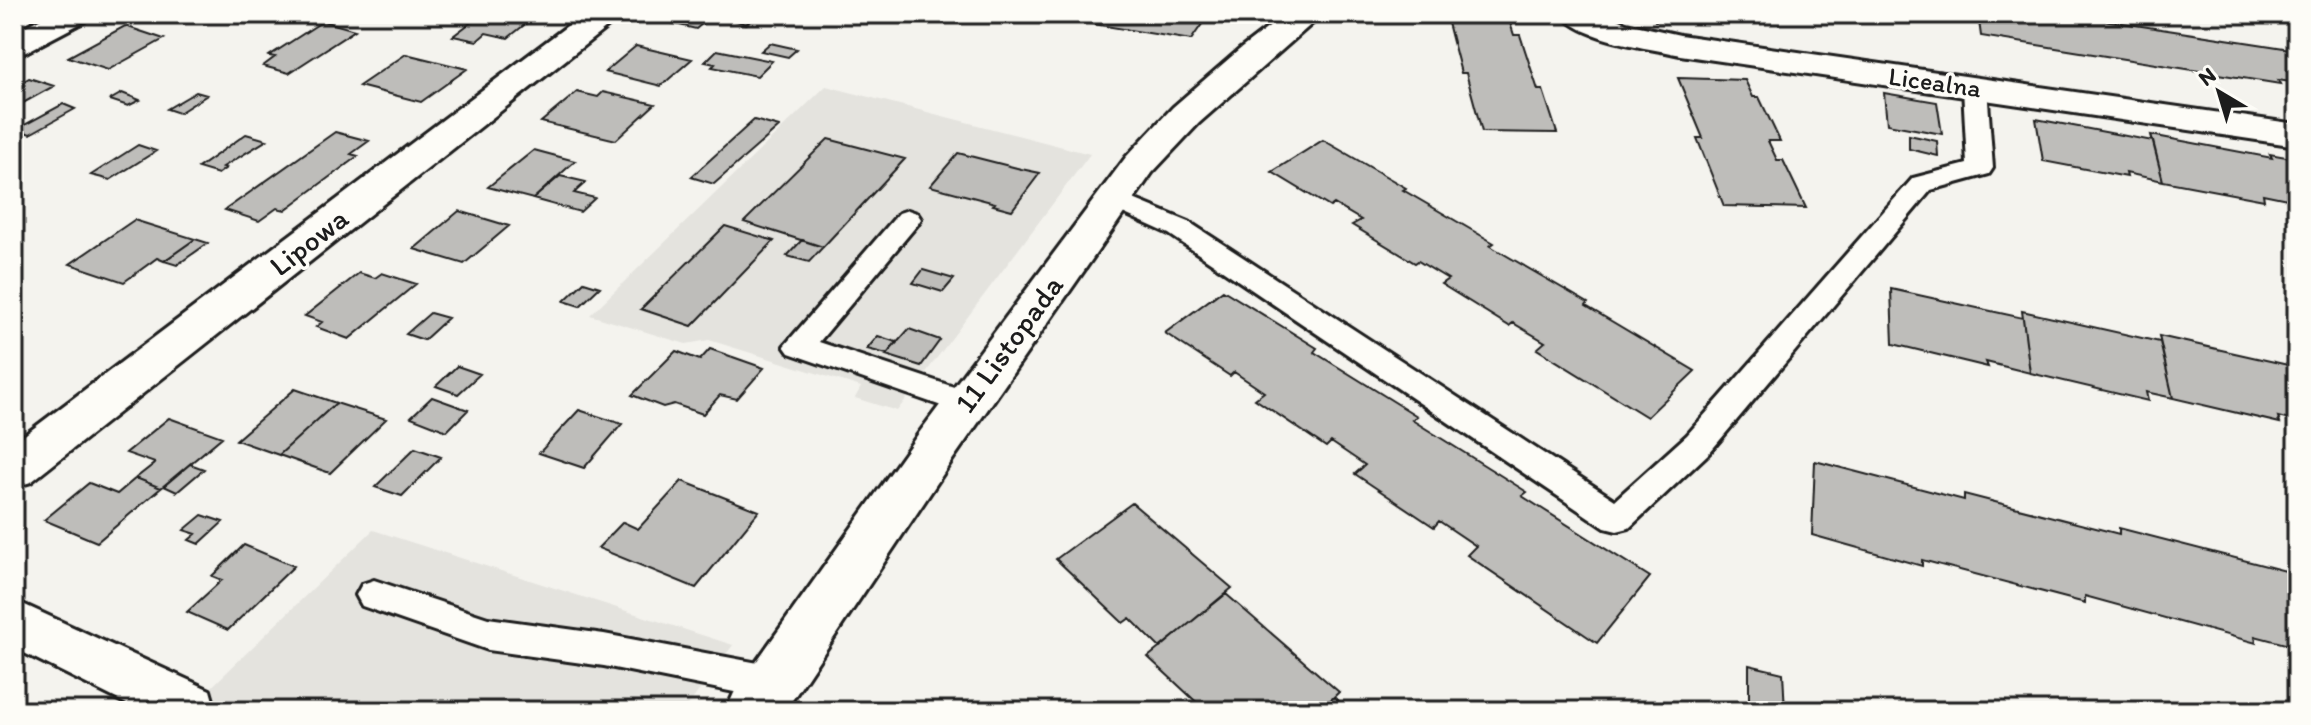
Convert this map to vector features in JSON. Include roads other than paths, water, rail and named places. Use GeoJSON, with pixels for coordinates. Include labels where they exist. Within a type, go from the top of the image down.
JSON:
{"type":"FeatureCollection","features":[{"type":"Feature","properties":{"kind":"street"},"geometry":{"type":"LineString","coordinates":[[14,45],[74,14]]}},
{"type":"Feature","properties":{"kind":"street","name":"Lipowa"},"geometry":{"type":"LineString","coordinates":[[14,469],[604,14]]}},
{"type":"Feature","properties":{"kind":"street","name":"11 Listopada"},"geometry":{"type":"LineString","coordinates":[[764,697],[967,403],[1139,165],[1186,115],[1251,57],[1307,14]]}},
{"type":"Feature","properties":{"kind":"street","name":"Licealna"},"geometry":{"type":"LineString","coordinates":[[1578,14],[1616,31],[1680,45],[2297,135]]}},
{"type":"Feature","properties":{"kind":"street"},"geometry":{"type":"LineString","coordinates":[[14,623],[190,708]]}},
{"type":"Feature","properties":{"kind":"lane"},"geometry":{"type":"LineString","coordinates":[[1114,199],[1179,228],[1617,518],[1698,444],[1922,184],[1980,168],[1975,88]]}},
{"type":"Feature","properties":{"kind":"lane"},"geometry":{"type":"LineString","coordinates":[[908,219],[799,346],[967,403]]}},
{"type":"Feature","properties":{"kind":"lane"},"geometry":{"type":"LineString","coordinates":[[374,595],[488,634],[604,650],[764,697]]}}]}
